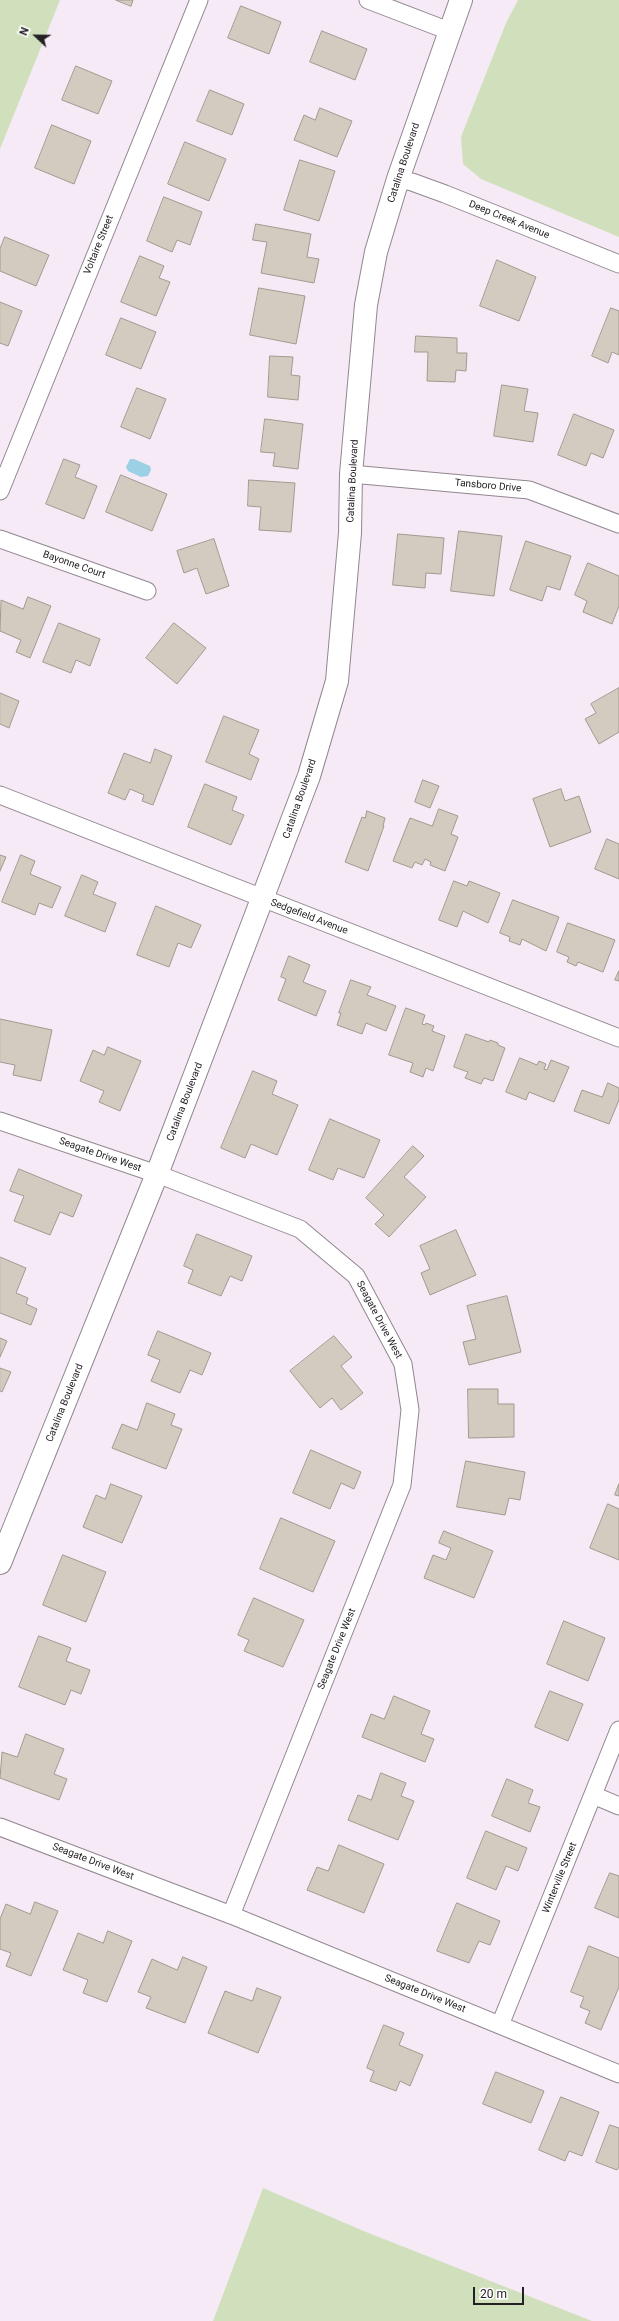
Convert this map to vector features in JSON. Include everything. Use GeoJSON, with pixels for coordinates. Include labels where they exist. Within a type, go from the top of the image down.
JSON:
{"type":"FeatureCollection","features":[{"type":"Feature","properties":{"kind":"street","name":"Voltaire Street"},"geometry":{"type":"LineString","coordinates":[[0,491],[199,0]]}},
{"type":"Feature","properties":{"kind":"street"},"geometry":{"type":"LineString","coordinates":[[368,0],[449,31]]}},
{"type":"Feature","properties":{"kind":"street","name":"Catalina Boulevard"},"geometry":{"type":"LineString","coordinates":[[0,1563],[157,1174],[264,899],[309,776],[337,681],[350,533],[351,474],[366,305],[376,252],[398,179],[461,0]]}},
{"type":"Feature","properties":{"kind":"street","name":"Deep Creek Avenue"},"geometry":{"type":"LineString","coordinates":[[398,179],[412,182],[445,194],[619,264]]}},
{"type":"Feature","properties":{"kind":"street","name":"Tansboro Drive"},"geometry":{"type":"LineString","coordinates":[[351,474],[529,490],[619,524]]}},
{"type":"Feature","properties":{"kind":"street","name":"Bayonne Court"},"geometry":{"type":"LineString","coordinates":[[0,539],[147,591]]}},
{"type":"Feature","properties":{"kind":"street","name":"Sedgefield Avenue"},"geometry":{"type":"LineString","coordinates":[[0,795],[619,1038]]}},
{"type":"Feature","properties":{"kind":"street","name":"Seagate Drive West"},"geometry":{"type":"LineString","coordinates":[[0,1121],[157,1174],[300,1229],[356,1276],[403,1364],[410,1410],[402,1485],[232,1914]]}},
{"type":"Feature","properties":{"kind":"street","name":"Winterville Street"},"geometry":{"type":"LineString","coordinates":[[500,2025],[619,1730]]}},
{"type":"Feature","properties":{"kind":"street"},"geometry":{"type":"LineString","coordinates":[[593,1795],[619,1806]]}},
{"type":"Feature","properties":{"kind":"street","name":"Seagate Drive West"},"geometry":{"type":"LineString","coordinates":[[0,1827],[232,1914],[619,2074]]}},
{"type":"Feature","properties":{"kind":"green space"},"geometry":{"type":"Polygon","coordinates":[[[0,0],[60,0],[0,149],[0,0]]]}},
{"type":"Feature","properties":{"kind":"green space"},"geometry":{"type":"Polygon","coordinates":[[[518,0],[619,0],[619,237],[481,179],[463,164],[461,137],[506,23],[518,0]]]}},
{"type":"Feature","properties":{"kind":"green space"},"geometry":{"type":"Polygon","coordinates":[[[263,2188],[366,2232],[592,2321],[213,2321],[263,2188]]]}},
{"type":"Feature","properties":{"kind":"water"},"geometry":{"type":"Polygon","coordinates":[[[130,459],[134,459],[150,466],[151,470],[148,476],[141,477],[128,471],[126,467],[130,459]]]}},
{"type":"Feature","properties":{"kind":"building"},"geometry":{"type":"Polygon","coordinates":[[[116,0],[133,0],[131,6],[116,0]]]}},
{"type":"Feature","properties":{"kind":"building"},"geometry":{"type":"Polygon","coordinates":[[[241,6],[281,22],[269,54],[228,38],[241,6]]]}},
{"type":"Feature","properties":{"kind":"building"},"geometry":{"type":"Polygon","coordinates":[[[322,31],[367,49],[355,80],[310,62],[322,31]]]}},
{"type":"Feature","properties":{"kind":"building"},"geometry":{"type":"Polygon","coordinates":[[[76,66],[112,81],[98,114],[62,100],[76,66]]]}},
{"type":"Feature","properties":{"kind":"building"},"geometry":{"type":"Polygon","coordinates":[[[210,90],[244,104],[232,135],[197,121],[210,90]]]}},
{"type":"Feature","properties":{"kind":"building"},"geometry":{"type":"Polygon","coordinates":[[[320,108],[352,121],[337,157],[294,140],[304,115],[315,120],[320,108]]]}},
{"type":"Feature","properties":{"kind":"building"},"geometry":{"type":"Polygon","coordinates":[[[52,125],[91,141],[74,184],[35,168],[52,125]]]}},
{"type":"Feature","properties":{"kind":"building"},"geometry":{"type":"Polygon","coordinates":[[[185,142],[226,159],[209,201],[168,184],[185,142]]]}},
{"type":"Feature","properties":{"kind":"building"},"geometry":{"type":"Polygon","coordinates":[[[300,160],[335,171],[319,221],[284,210],[300,160]]]}},
{"type":"Feature","properties":{"kind":"building"},"geometry":{"type":"Polygon","coordinates":[[[164,197],[202,212],[190,245],[177,240],[172,252],[147,241],[164,197]]]}},
{"type":"Feature","properties":{"kind":"building"},"geometry":{"type":"Polygon","coordinates":[[[256,224],[311,234],[307,257],[319,259],[314,283],[261,273],[267,242],[253,240],[256,224]]]}},
{"type":"Feature","properties":{"kind":"building"},"geometry":{"type":"Polygon","coordinates":[[[5,237],[49,255],[36,286],[0,271],[0,249],[5,237]]]}},
{"type":"Feature","properties":{"kind":"building"},"geometry":{"type":"Polygon","coordinates":[[[140,256],[164,266],[159,278],[170,282],[156,316],[121,302],[140,256]]]}},
{"type":"Feature","properties":{"kind":"building"},"geometry":{"type":"Polygon","coordinates":[[[497,260],[536,277],[519,321],[480,306],[497,260]]]}},
{"type":"Feature","properties":{"kind":"building"},"geometry":{"type":"Polygon","coordinates":[[[259,288],[305,296],[296,344],[250,335],[259,288]]]}},
{"type":"Feature","properties":{"kind":"building"},"geometry":{"type":"Polygon","coordinates":[[[0,302],[22,311],[8,346],[0,343],[0,302]]]}},
{"type":"Feature","properties":{"kind":"building"},"geometry":{"type":"Polygon","coordinates":[[[611,308],[619,311],[619,355],[612,352],[608,363],[592,356],[611,308]]]}},
{"type":"Feature","properties":{"kind":"building"},"geometry":{"type":"Polygon","coordinates":[[[121,318],[156,332],[141,369],[106,355],[121,318]]]}},
{"type":"Feature","properties":{"kind":"building"},"geometry":{"type":"Polygon","coordinates":[[[416,336],[457,338],[457,353],[467,353],[466,371],[456,370],[455,382],[427,381],[428,352],[415,352],[416,336]]]}},
{"type":"Feature","properties":{"kind":"building"},"geometry":{"type":"Polygon","coordinates":[[[270,356],[293,357],[291,375],[300,376],[298,400],[268,397],[270,356]]]}},
{"type":"Feature","properties":{"kind":"building"},"geometry":{"type":"Polygon","coordinates":[[[502,385],[528,389],[524,411],[538,413],[533,442],[494,436],[502,385]]]}},
{"type":"Feature","properties":{"kind":"building"},"geometry":{"type":"Polygon","coordinates":[[[137,388],[166,399],[150,439],[121,427],[137,388]]]}},
{"type":"Feature","properties":{"kind":"building"},"geometry":{"type":"Polygon","coordinates":[[[574,414],[614,430],[603,458],[591,453],[586,466],[558,455],[574,414]]]}},
{"type":"Feature","properties":{"kind":"building"},"geometry":{"type":"Polygon","coordinates":[[[265,419],[303,424],[298,469],[273,466],[275,453],[261,452],[265,419]]]}},
{"type":"Feature","properties":{"kind":"building"},"geometry":{"type":"Polygon","coordinates":[[[64,459],[80,465],[75,477],[97,486],[84,519],[46,504],[64,459]]]}},
{"type":"Feature","properties":{"kind":"building"},"geometry":{"type":"Polygon","coordinates":[[[121,475],[167,494],[152,531],[106,512],[121,475]]]}},
{"type":"Feature","properties":{"kind":"building"},"geometry":{"type":"Polygon","coordinates":[[[249,480],[295,483],[291,532],[259,530],[261,507],[248,506],[249,480]]]}},
{"type":"Feature","properties":{"kind":"building"},"geometry":{"type":"Polygon","coordinates":[[[459,531],[502,536],[494,596],[451,591],[459,531]]]}},
{"type":"Feature","properties":{"kind":"building"},"geometry":{"type":"Polygon","coordinates":[[[398,534],[444,538],[441,574],[426,573],[425,588],[393,585],[398,534]]]}},
{"type":"Feature","properties":{"kind":"building"},"geometry":{"type":"Polygon","coordinates":[[[214,539],[229,586],[206,594],[197,568],[184,573],[177,551],[214,539]]]}},
{"type":"Feature","properties":{"kind":"building"},"geometry":{"type":"Polygon","coordinates":[[[526,541],[571,556],[560,590],[547,586],[542,601],[510,590],[526,541]]]}},
{"type":"Feature","properties":{"kind":"building"},"geometry":{"type":"Polygon","coordinates":[[[588,563],[619,576],[619,606],[612,624],[583,612],[587,601],[575,595],[588,563]]]}},
{"type":"Feature","properties":{"kind":"building"},"geometry":{"type":"Polygon","coordinates":[[[28,597],[51,606],[30,658],[16,652],[21,640],[0,631],[1,600],[23,609],[28,597]]]}},
{"type":"Feature","properties":{"kind":"building"},"geometry":{"type":"Polygon","coordinates":[[[59,623],[100,639],[90,666],[76,660],[71,673],[43,662],[59,623]]]}},
{"type":"Feature","properties":{"kind":"building"},"geometry":{"type":"Polygon","coordinates":[[[174,623],[206,648],[177,684],[146,658],[174,623]]]}},
{"type":"Feature","properties":{"kind":"building"},"geometry":{"type":"Polygon","coordinates":[[[619,688],[619,732],[599,744],[585,719],[596,713],[591,704],[619,688]]]}},
{"type":"Feature","properties":{"kind":"building"},"geometry":{"type":"Polygon","coordinates":[[[0,693],[19,701],[9,728],[0,724],[0,693]]]}},
{"type":"Feature","properties":{"kind":"building"},"geometry":{"type":"Polygon","coordinates":[[[224,716],[259,730],[249,754],[259,759],[251,780],[206,762],[224,716]]]}},
{"type":"Feature","properties":{"kind":"building"},"geometry":{"type":"Polygon","coordinates":[[[155,749],[172,756],[153,805],[142,801],[144,795],[130,789],[125,800],[108,793],[124,753],[150,763],[155,749]]]}},
{"type":"Feature","properties":{"kind":"building"},"geometry":{"type":"Polygon","coordinates":[[[423,780],[439,786],[430,808],[415,802],[423,780]]]}},
{"type":"Feature","properties":{"kind":"building"},"geometry":{"type":"Polygon","coordinates":[[[205,784],[237,797],[232,810],[244,815],[231,845],[188,827],[205,784]]]}},
{"type":"Feature","properties":{"kind":"building"},"geometry":{"type":"Polygon","coordinates":[[[561,789],[565,801],[579,796],[591,832],[550,847],[533,799],[561,789]]]}},
{"type":"Feature","properties":{"kind":"building"},"geometry":{"type":"Polygon","coordinates":[[[439,809],[458,816],[451,834],[458,837],[445,871],[430,865],[431,862],[425,859],[422,865],[415,862],[412,868],[393,861],[410,818],[432,826],[439,809]]]}},
{"type":"Feature","properties":{"kind":"building"},"geometry":{"type":"Polygon","coordinates":[[[367,811],[385,818],[384,826],[368,871],[345,862],[362,817],[365,818],[367,811]]]}},
{"type":"Feature","properties":{"kind":"building"},"geometry":{"type":"Polygon","coordinates":[[[607,839],[619,844],[619,879],[595,869],[607,839]]]}},
{"type":"Feature","properties":{"kind":"building"},"geometry":{"type":"Polygon","coordinates":[[[0,855],[6,857],[0,871],[0,855]]]}},
{"type":"Feature","properties":{"kind":"building"},"geometry":{"type":"Polygon","coordinates":[[[21,855],[35,861],[30,874],[61,887],[52,908],[39,903],[35,915],[2,902],[21,855]]]}},
{"type":"Feature","properties":{"kind":"building"},"geometry":{"type":"Polygon","coordinates":[[[82,875],[98,882],[93,894],[116,903],[105,932],[65,916],[82,875]]]}},
{"type":"Feature","properties":{"kind":"building"},"geometry":{"type":"Polygon","coordinates":[[[454,881],[467,886],[469,881],[500,893],[488,923],[463,911],[457,927],[439,920],[454,881]]]}},
{"type":"Feature","properties":{"kind":"building"},"geometry":{"type":"Polygon","coordinates":[[[513,900],[559,917],[546,951],[522,939],[520,945],[509,941],[510,937],[500,933],[513,900]]]}},
{"type":"Feature","properties":{"kind":"building"},"geometry":{"type":"Polygon","coordinates":[[[156,906],[201,925],[191,948],[178,943],[169,967],[137,955],[156,906]]]}},
{"type":"Feature","properties":{"kind":"building"},"geometry":{"type":"Polygon","coordinates":[[[568,923],[615,940],[603,972],[578,962],[576,966],[567,962],[569,957],[557,952],[568,923]]]}},
{"type":"Feature","properties":{"kind":"building"},"geometry":{"type":"Polygon","coordinates":[[[289,956],[310,965],[303,982],[326,991],[316,1016],[278,1000],[286,979],[281,977],[289,956]]]}},
{"type":"Feature","properties":{"kind":"building"},"geometry":{"type":"Polygon","coordinates":[[[619,971],[619,981],[615,980],[619,971]]]}},
{"type":"Feature","properties":{"kind":"building"},"geometry":{"type":"Polygon","coordinates":[[[351,980],[371,987],[367,995],[396,1006],[386,1031],[366,1023],[362,1034],[337,1025],[341,1013],[339,1013],[351,980]]]}},
{"type":"Feature","properties":{"kind":"building"},"geometry":{"type":"Polygon","coordinates":[[[406,1008],[425,1015],[422,1024],[425,1025],[426,1023],[434,1026],[432,1031],[445,1036],[433,1071],[426,1068],[423,1077],[410,1072],[413,1063],[389,1055],[406,1008]]]}},
{"type":"Feature","properties":{"kind":"building"},"geometry":{"type":"Polygon","coordinates":[[[0,1019],[52,1030],[41,1081],[13,1075],[15,1065],[0,1062],[0,1019]]]}},
{"type":"Feature","properties":{"kind":"building"},"geometry":{"type":"Polygon","coordinates":[[[466,1034],[489,1042],[490,1040],[505,1048],[493,1081],[484,1078],[481,1084],[465,1078],[468,1072],[454,1067],[466,1034]]]}},
{"type":"Feature","properties":{"kind":"building"},"geometry":{"type":"Polygon","coordinates":[[[108,1047],[141,1061],[120,1111],[99,1102],[104,1091],[80,1081],[93,1050],[104,1055],[108,1047]]]}},
{"type":"Feature","properties":{"kind":"building"},"geometry":{"type":"Polygon","coordinates":[[[520,1058],[537,1065],[539,1061],[546,1064],[544,1069],[547,1070],[551,1060],[569,1067],[554,1102],[529,1092],[526,1100],[506,1092],[520,1058]]]}},
{"type":"Feature","properties":{"kind":"building"},"geometry":{"type":"Polygon","coordinates":[[[253,1071],[277,1081],[272,1094],[298,1105],[277,1155],[251,1144],[245,1158],[221,1148],[253,1071]]]}},
{"type":"Feature","properties":{"kind":"building"},"geometry":{"type":"Polygon","coordinates":[[[608,1083],[619,1088],[619,1100],[609,1124],[574,1111],[582,1090],[602,1097],[608,1083]]]}},
{"type":"Feature","properties":{"kind":"building"},"geometry":{"type":"Polygon","coordinates":[[[330,1119],[380,1140],[364,1178],[338,1168],[333,1180],[309,1170],[330,1119]]]}},
{"type":"Feature","properties":{"kind":"building"},"geometry":{"type":"Polygon","coordinates":[[[413,1146],[424,1156],[404,1177],[426,1197],[389,1237],[375,1224],[384,1215],[366,1198],[413,1146]]]}},
{"type":"Feature","properties":{"kind":"building"},"geometry":{"type":"Polygon","coordinates":[[[19,1169],[82,1195],[73,1217],[60,1212],[50,1235],[14,1221],[24,1196],[10,1191],[19,1169]]]}},
{"type":"Feature","properties":{"kind":"building"},"geometry":{"type":"Polygon","coordinates":[[[456,1230],[476,1275],[430,1295],[421,1273],[430,1269],[420,1246],[456,1230]]]}},
{"type":"Feature","properties":{"kind":"building"},"geometry":{"type":"Polygon","coordinates":[[[197,1234],[252,1256],[242,1281],[230,1276],[221,1296],[188,1283],[193,1270],[184,1266],[197,1234]]]}},
{"type":"Feature","properties":{"kind":"building"},"geometry":{"type":"Polygon","coordinates":[[[0,1257],[26,1268],[16,1293],[28,1298],[26,1304],[37,1309],[31,1325],[0,1313],[0,1257]]]}},
{"type":"Feature","properties":{"kind":"building"},"geometry":{"type":"Polygon","coordinates":[[[507,1296],[521,1352],[469,1365],[463,1342],[476,1339],[467,1306],[507,1296]]]}},
{"type":"Feature","properties":{"kind":"building"},"geometry":{"type":"Polygon","coordinates":[[[158,1331],[211,1353],[202,1375],[190,1370],[180,1393],[151,1381],[160,1360],[148,1355],[158,1331]]]}},
{"type":"Feature","properties":{"kind":"building"},"geometry":{"type":"Polygon","coordinates":[[[334,1336],[352,1357],[341,1366],[363,1393],[341,1410],[332,1398],[320,1408],[290,1371],[334,1336]]]}},
{"type":"Feature","properties":{"kind":"building"},"geometry":{"type":"Polygon","coordinates":[[[0,1338],[7,1341],[0,1357],[0,1338]]]}},
{"type":"Feature","properties":{"kind":"building"},"geometry":{"type":"Polygon","coordinates":[[[0,1368],[11,1372],[2,1392],[0,1391],[0,1368]]]}},
{"type":"Feature","properties":{"kind":"building"},"geometry":{"type":"Polygon","coordinates":[[[468,1389],[498,1389],[498,1404],[514,1404],[514,1437],[469,1438],[468,1389]]]}},
{"type":"Feature","properties":{"kind":"building"},"geometry":{"type":"Polygon","coordinates":[[[147,1403],[175,1414],[171,1425],[182,1429],[166,1469],[112,1448],[122,1424],[137,1430],[147,1403]]]}},
{"type":"Feature","properties":{"kind":"building"},"geometry":{"type":"Polygon","coordinates":[[[311,1450],[361,1472],[354,1489],[341,1483],[330,1509],[293,1493],[311,1450]]]}},
{"type":"Feature","properties":{"kind":"building"},"geometry":{"type":"Polygon","coordinates":[[[466,1461],[525,1472],[520,1500],[509,1498],[505,1515],[457,1507],[466,1461]]]}},
{"type":"Feature","properties":{"kind":"building"},"geometry":{"type":"Polygon","coordinates":[[[111,1484],[142,1496],[122,1543],[83,1527],[96,1495],[105,1499],[111,1484]]]}},
{"type":"Feature","properties":{"kind":"building"},"geometry":{"type":"Polygon","coordinates":[[[619,1484],[619,1496],[615,1495],[619,1484]]]}},
{"type":"Feature","properties":{"kind":"building"},"geometry":{"type":"Polygon","coordinates":[[[608,1504],[619,1509],[619,1560],[590,1548],[608,1504]]]}},
{"type":"Feature","properties":{"kind":"building"},"geometry":{"type":"Polygon","coordinates":[[[281,1518],[335,1541],[313,1592],[260,1569],[281,1518]]]}},
{"type":"Feature","properties":{"kind":"building"},"geometry":{"type":"Polygon","coordinates":[[[444,1531],[493,1551],[474,1598],[424,1578],[433,1555],[446,1560],[451,1548],[439,1543],[444,1531]]]}},
{"type":"Feature","properties":{"kind":"building"},"geometry":{"type":"Polygon","coordinates":[[[63,1555],[106,1572],[86,1622],[43,1605],[63,1555]]]}},
{"type":"Feature","properties":{"kind":"building"},"geometry":{"type":"Polygon","coordinates":[[[254,1598],[304,1620],[283,1667],[244,1651],[249,1640],[238,1635],[254,1598]]]}},
{"type":"Feature","properties":{"kind":"building"},"geometry":{"type":"Polygon","coordinates":[[[564,1621],[605,1638],[588,1681],[547,1664],[564,1621]]]}},
{"type":"Feature","properties":{"kind":"building"},"geometry":{"type":"Polygon","coordinates":[[[39,1636],[71,1648],[66,1661],[90,1670],[81,1694],[71,1690],[65,1705],[19,1687],[39,1636]]]}},
{"type":"Feature","properties":{"kind":"building"},"geometry":{"type":"Polygon","coordinates":[[[550,1691],[583,1704],[568,1741],[535,1727],[550,1691]]]}},
{"type":"Feature","properties":{"kind":"building"},"geometry":{"type":"Polygon","coordinates":[[[394,1696],[430,1711],[421,1734],[434,1739],[425,1762],[362,1737],[371,1714],[384,1719],[394,1696]]]}},
{"type":"Feature","properties":{"kind":"building"},"geometry":{"type":"Polygon","coordinates":[[[26,1734],[64,1749],[54,1774],[67,1779],[59,1800],[0,1778],[2,1752],[17,1757],[26,1734]]]}},
{"type":"Feature","properties":{"kind":"building"},"geometry":{"type":"Polygon","coordinates":[[[381,1773],[406,1783],[401,1796],[414,1801],[398,1840],[348,1820],[358,1795],[371,1800],[381,1773]]]}},
{"type":"Feature","properties":{"kind":"building"},"geometry":{"type":"Polygon","coordinates":[[[507,1779],[533,1790],[528,1803],[540,1807],[530,1832],[492,1816],[507,1779]]]}},
{"type":"Feature","properties":{"kind":"building"},"geometry":{"type":"Polygon","coordinates":[[[486,1831],[527,1848],[518,1871],[506,1866],[496,1890],[467,1878],[486,1831]]]}},
{"type":"Feature","properties":{"kind":"building"},"geometry":{"type":"Polygon","coordinates":[[[339,1845],[384,1864],[364,1913],[307,1890],[317,1867],[328,1871],[339,1845]]]}},
{"type":"Feature","properties":{"kind":"building"},"geometry":{"type":"Polygon","coordinates":[[[610,1873],[619,1876],[619,1918],[595,1908],[610,1873]]]}},
{"type":"Feature","properties":{"kind":"building"},"geometry":{"type":"Polygon","coordinates":[[[35,1902],[58,1911],[31,1976],[6,1966],[11,1953],[0,1949],[0,1919],[6,1904],[30,1914],[35,1902]]]}},
{"type":"Feature","properties":{"kind":"building"},"geometry":{"type":"Polygon","coordinates":[[[457,1903],[500,1921],[490,1945],[479,1941],[469,1963],[437,1951],[457,1903]]]}},
{"type":"Feature","properties":{"kind":"building"},"geometry":{"type":"Polygon","coordinates":[[[108,1931],[132,1941],[107,2002],[83,1993],[88,1980],[63,1970],[78,1933],[103,1943],[108,1931]]]}},
{"type":"Feature","properties":{"kind":"building"},"geometry":{"type":"Polygon","coordinates":[[[589,1946],[619,1958],[619,1987],[601,2030],[585,2023],[590,2011],[580,2007],[584,1997],[571,1992],[589,1946]]]}},
{"type":"Feature","properties":{"kind":"building"},"geometry":{"type":"Polygon","coordinates":[[[183,1957],[207,1967],[185,2023],[146,2008],[151,1997],[138,1992],[152,1959],[177,1970],[183,1957]]]}},
{"type":"Feature","properties":{"kind":"building"},"geometry":{"type":"Polygon","coordinates":[[[257,1988],[281,1997],[258,2053],[208,2033],[225,1991],[252,2001],[257,1988]]]}},
{"type":"Feature","properties":{"kind":"building"},"geometry":{"type":"Polygon","coordinates":[[[384,2025],[404,2033],[399,2045],[423,2055],[410,2086],[400,2081],[396,2091],[370,2081],[374,2071],[367,2068],[384,2025]]]}},
{"type":"Feature","properties":{"kind":"building"},"geometry":{"type":"Polygon","coordinates":[[[496,2072],[544,2091],[531,2123],[483,2104],[496,2072]]]}},
{"type":"Feature","properties":{"kind":"building"},"geometry":{"type":"Polygon","coordinates":[[[561,2097],[599,2112],[582,2156],[569,2151],[565,2161],[539,2150],[561,2097]]]}},
{"type":"Feature","properties":{"kind":"building"},"geometry":{"type":"Polygon","coordinates":[[[610,2125],[619,2128],[619,2167],[617,2170],[596,2162],[610,2125]]]}}]}
